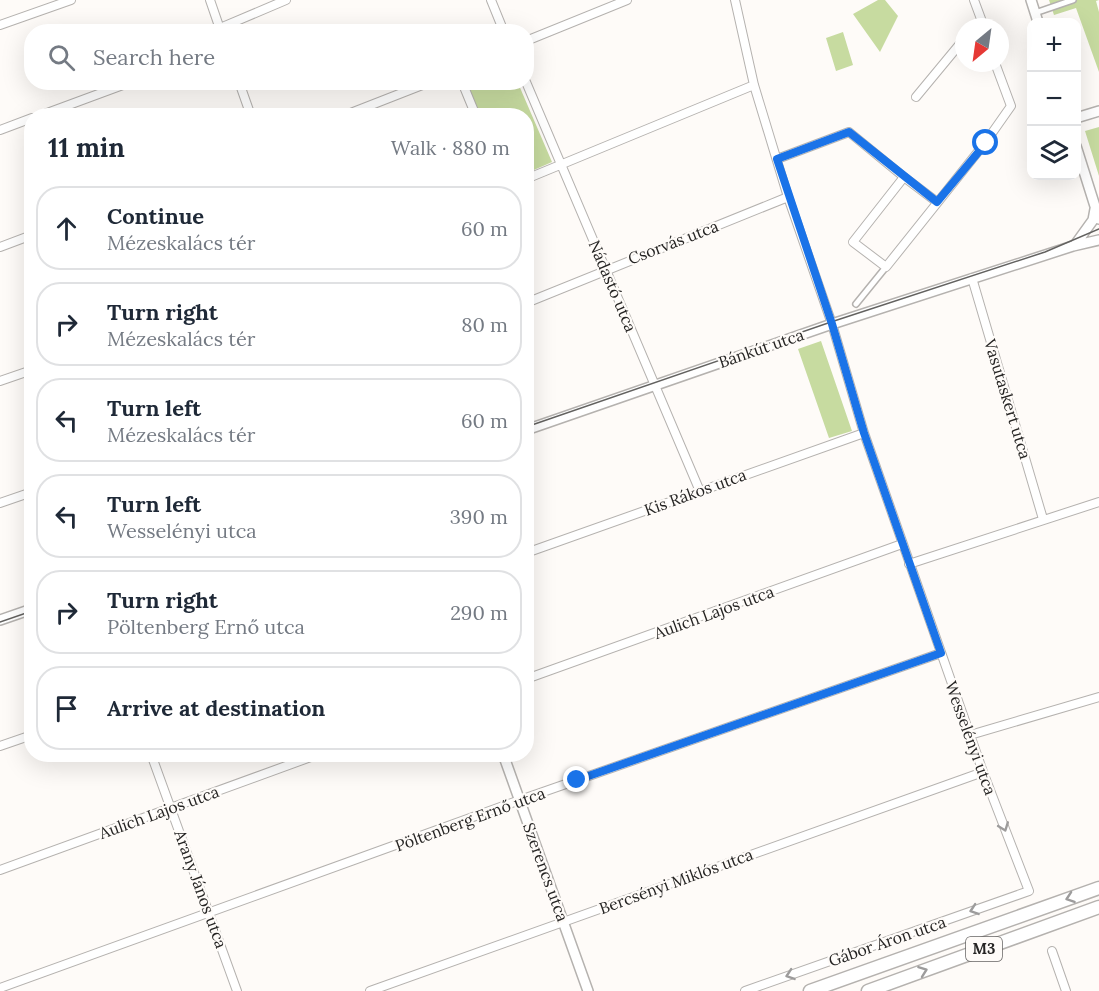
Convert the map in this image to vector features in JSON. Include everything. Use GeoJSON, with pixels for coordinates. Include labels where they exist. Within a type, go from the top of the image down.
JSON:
{"type":"FeatureCollection","features":[{"type":"Feature","properties":{"kind":"main road","name":"M3"},"geometry":{"type":"LineString","coordinates":[[810,991],[1099,888]]}},
{"type":"Feature","properties":{"kind":"main road","name":"M3"},"geometry":{"type":"LineString","coordinates":[[868,991],[1099,907]]}},
{"type":"Feature","properties":{"kind":"street"},"geometry":{"type":"LineString","coordinates":[[0,25],[70,0]]}},
{"type":"Feature","properties":{"kind":"street"},"geometry":{"type":"LineString","coordinates":[[210,0],[219,24]]}},
{"type":"Feature","properties":{"kind":"street"},"geometry":{"type":"LineString","coordinates":[[234,24],[286,0]]}},
{"type":"Feature","properties":{"kind":"street"},"geometry":{"type":"LineString","coordinates":[[491,0],[501,24]]}},
{"type":"Feature","properties":{"kind":"street"},"geometry":{"type":"LineString","coordinates":[[534,38],[627,0]]}},
{"type":"Feature","properties":{"kind":"street","name":"Wesselényi utca"},"geometry":{"type":"LineString","coordinates":[[735,0],[754,85],[788,198],[832,324],[864,433],[982,772],[1029,891]]}},
{"type":"Feature","properties":{"kind":"street"},"geometry":{"type":"LineString","coordinates":[[974,0],[979,18]]}},
{"type":"Feature","properties":{"kind":"street"},"geometry":{"type":"LineString","coordinates":[[1031,0],[1037,18],[1073,0]]}},
{"type":"Feature","properties":{"kind":"street"},"geometry":{"type":"LineString","coordinates":[[916,97],[955,50]]}},
{"type":"Feature","properties":{"kind":"street"},"geometry":{"type":"LineString","coordinates":[[856,304],[1008,113],[1011,106],[998,72]]}},
{"type":"Feature","properties":{"kind":"street"},"geometry":{"type":"LineString","coordinates":[[534,176],[754,85]]}},
{"type":"Feature","properties":{"kind":"street"},"geometry":{"type":"LineString","coordinates":[[61,108],[109,90]]}},
{"type":"Feature","properties":{"kind":"street"},"geometry":{"type":"LineString","coordinates":[[242,90],[248,108]]}},
{"type":"Feature","properties":{"kind":"street"},"geometry":{"type":"LineString","coordinates":[[364,108],[409,90]]}},
{"type":"Feature","properties":{"kind":"street"},"geometry":{"type":"LineString","coordinates":[[465,90],[473,108]]}},
{"type":"Feature","properties":{"kind":"street","name":"Nádastó utca"},"geometry":{"type":"LineString","coordinates":[[529,90],[699,489]]}},
{"type":"Feature","properties":{"kind":"street"},"geometry":{"type":"LineString","coordinates":[[1081,117],[1099,111]]}},
{"type":"Feature","properties":{"kind":"street"},"geometry":{"type":"LineString","coordinates":[[0,130],[24,121]]}},
{"type":"Feature","properties":{"kind":"street"},"geometry":{"type":"LineString","coordinates":[[777,159],[849,132],[937,202]]}},
{"type":"Feature","properties":{"kind":"street"},"geometry":{"type":"LineString","coordinates":[[1081,160],[1099,219]]}},
{"type":"Feature","properties":{"kind":"street"},"geometry":{"type":"LineString","coordinates":[[886,267],[854,242],[904,177]]}},
{"type":"Feature","properties":{"kind":"street","name":"Csorvás utca"},"geometry":{"type":"LineString","coordinates":[[534,300],[607,268],[788,198]]}},
{"type":"Feature","properties":{"kind":"street"},"geometry":{"type":"LineString","coordinates":[[1075,245],[1093,219],[1095,209]]}},
{"type":"Feature","properties":{"kind":"street"},"geometry":{"type":"LineString","coordinates":[[0,247],[24,238]]}},
{"type":"Feature","properties":{"kind":"street","name":"Bánkút utca"},"geometry":{"type":"LineString","coordinates":[[534,427],[832,324],[1075,245],[1099,240]]}},
{"type":"Feature","properties":{"kind":"street","name":"Vasutaskert utca"},"geometry":{"type":"LineString","coordinates":[[972,278],[1043,519]]}},
{"type":"Feature","properties":{"kind":"street"},"geometry":{"type":"LineString","coordinates":[[0,381],[24,373]]}},
{"type":"Feature","properties":{"kind":"street","name":"Kis Rákos utca"},"geometry":{"type":"LineString","coordinates":[[534,550],[699,489],[864,433]]}},
{"type":"Feature","properties":{"kind":"street"},"geometry":{"type":"LineString","coordinates":[[0,503],[24,495]]}},
{"type":"Feature","properties":{"kind":"street"},"geometry":{"type":"LineString","coordinates":[[909,564],[1099,502]]}},
{"type":"Feature","properties":{"kind":"street","name":"Aulich Lajos utca"},"geometry":{"type":"LineString","coordinates":[[534,676],[902,544]]}},
{"type":"Feature","properties":{"kind":"street"},"geometry":{"type":"LineString","coordinates":[[0,620],[24,612]]}},
{"type":"Feature","properties":{"kind":"street","name":"Pöltenberg Ernő utca"},"geometry":{"type":"LineString","coordinates":[[0,988],[520,800],[941,653]]}},
{"type":"Feature","properties":{"kind":"street"},"geometry":{"type":"LineString","coordinates":[[970,735],[1099,697]]}},
{"type":"Feature","properties":{"kind":"street"},"geometry":{"type":"LineString","coordinates":[[0,746],[24,738]]}},
{"type":"Feature","properties":{"kind":"street","name":"Arany János utca"},"geometry":{"type":"LineString","coordinates":[[154,762],[237,991]]}},
{"type":"Feature","properties":{"kind":"street","name":"Aulich Lajos utca"},"geometry":{"type":"LineString","coordinates":[[0,870],[297,762]]}},
{"type":"Feature","properties":{"kind":"street","name":"Szerencs utca"},"geometry":{"type":"LineString","coordinates":[[506,762],[588,991]]}},
{"type":"Feature","properties":{"kind":"street","name":"Bercsényi Miklós utca"},"geometry":{"type":"LineString","coordinates":[[370,991],[982,772]]}},
{"type":"Feature","properties":{"kind":"street","name":"Gábor Áron utca"},"geometry":{"type":"LineString","coordinates":[[745,991],[1029,891]]}},
{"type":"Feature","properties":{"kind":"street"},"geometry":{"type":"LineString","coordinates":[[1052,951],[1066,991]]}},
{"type":"Feature","properties":{"kind":"green space"},"geometry":{"type":"Polygon","coordinates":[[[878,0],[885,0],[898,16],[880,52],[853,14],[878,0]]]}},
{"type":"Feature","properties":{"kind":"green space"},"geometry":{"type":"Polygon","coordinates":[[[1049,0],[1099,0],[1096,1],[1099,12],[1099,72],[1076,8],[1054,15],[1049,0]]]}},
{"type":"Feature","properties":{"kind":"green space"},"geometry":{"type":"Polygon","coordinates":[[[843,32],[853,65],[836,71],[826,38],[843,32]]]}},
{"type":"Feature","properties":{"kind":"green space"},"geometry":{"type":"Polygon","coordinates":[[[468,90],[521,90],[529,108],[476,108],[468,90]]]}},
{"type":"Feature","properties":{"kind":"green space"},"geometry":{"type":"Polygon","coordinates":[[[534,120],[552,162],[534,170],[534,120]]]}},
{"type":"Feature","properties":{"kind":"green space"},"geometry":{"type":"Polygon","coordinates":[[[1099,127],[1099,176],[1085,131],[1099,127]]]}},
{"type":"Feature","properties":{"kind":"green space"},"geometry":{"type":"Polygon","coordinates":[[[821,341],[852,431],[829,438],[798,349],[821,341]]]}},
{"type":"Feature","properties":{"kind":"tram line"},"geometry":{"type":"LineString","coordinates":[[534,424],[831,322],[1045,252],[1099,229]]}},
{"type":"Feature","properties":{"kind":"tram line"},"geometry":{"type":"LineString","coordinates":[[0,622],[24,614]]}},
{"type":"Feature","properties":{"kind":"route"},"geometry":{"type":"LineString","coordinates":[[577,780],[941,653],[864,433],[832,324],[788,198],[777,159],[849,132],[937,202],[986,143]]}}]}
